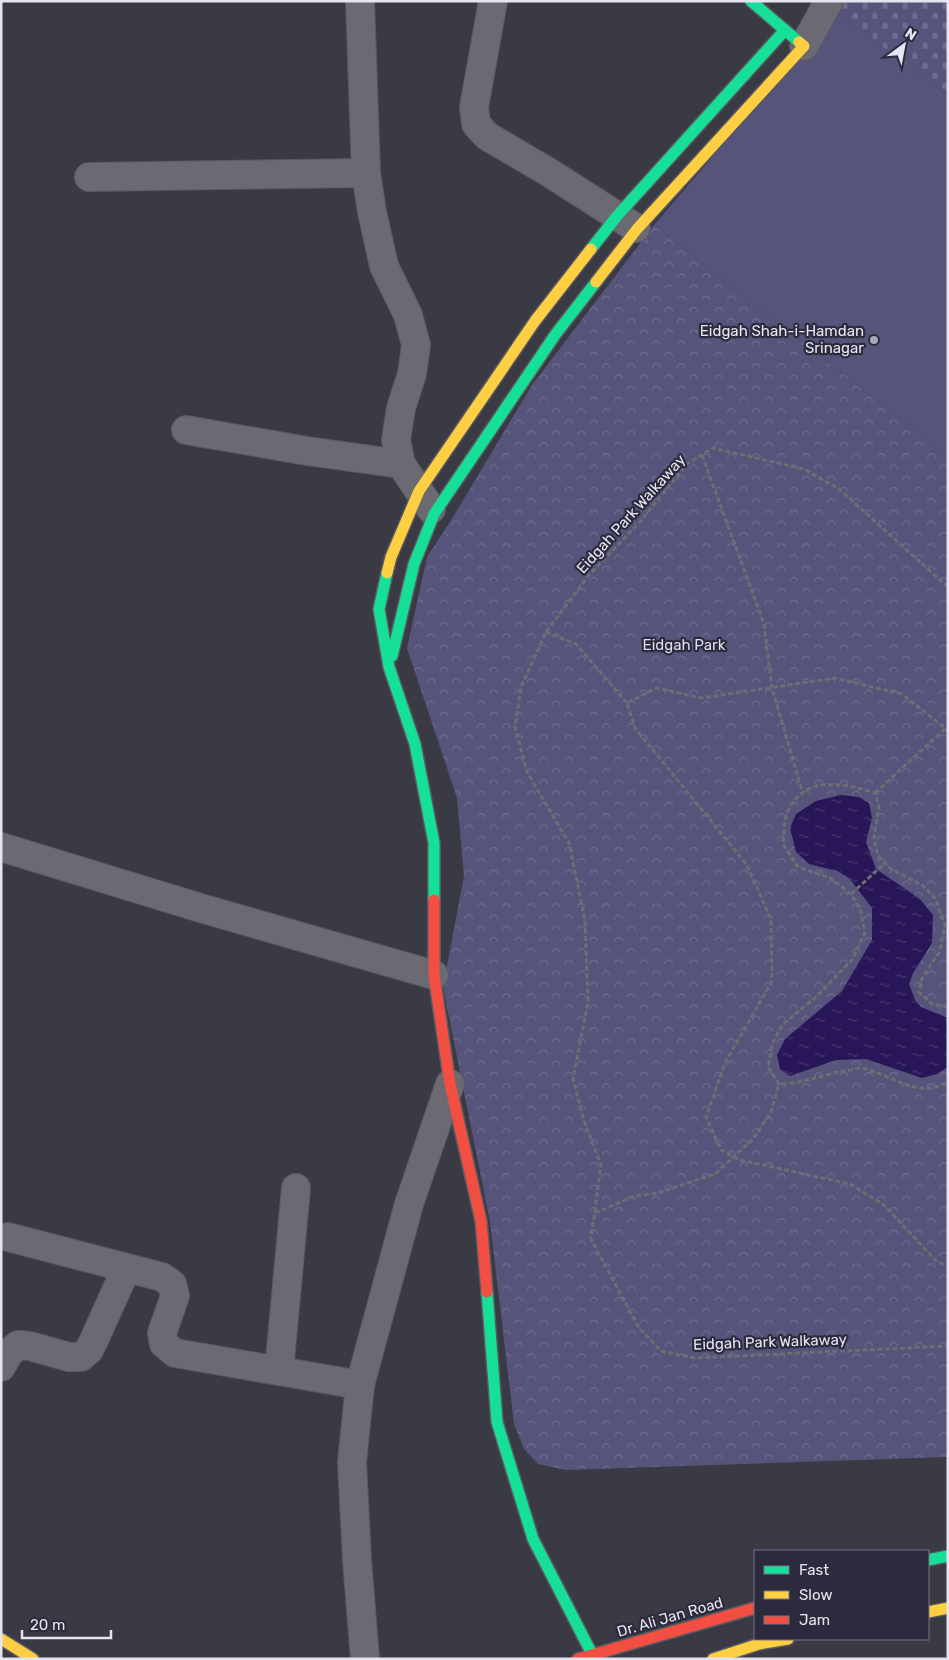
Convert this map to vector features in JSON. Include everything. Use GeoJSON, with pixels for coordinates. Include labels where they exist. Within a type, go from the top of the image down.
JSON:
{"type":"FeatureCollection","features":[{"type":"Feature","properties":{"kind":"street"},"geometry":{"type":"LineString","coordinates":[[360,1],[366,173],[372,212],[384,266],[408,315],[416,344],[412,374],[401,408],[396,440],[401,464],[434,514]]}},
{"type":"Feature","properties":{"kind":"street"},"geometry":{"type":"LineString","coordinates":[[493,1],[474,107],[476,124],[487,136],[550,173],[627,223]]}},
{"type":"Feature","properties":{"kind":"street"},"geometry":{"type":"LineString","coordinates":[[751,1],[795,38]]}},
{"type":"Feature","properties":{"kind":"street"},"geometry":{"type":"LineString","coordinates":[[389,667],[414,564],[434,514],[555,335],[627,223],[829,1]]}},
{"type":"Feature","properties":{"kind":"street"},"geometry":{"type":"LineString","coordinates":[[592,1654],[533,1539],[497,1422],[480,1221],[450,1084],[434,975],[434,844],[416,744],[389,667],[379,609],[391,557],[419,491],[535,321],[795,38]]}},
{"type":"Feature","properties":{"kind":"street"},"geometry":{"type":"LineString","coordinates":[[89,177],[366,173]]}},
{"type":"Feature","properties":{"kind":"street"},"geometry":{"type":"LineString","coordinates":[[186,430],[307,451],[401,464]]}},
{"type":"Feature","properties":{"kind":"street"},"geometry":{"type":"LineString","coordinates":[[1,847],[204,909],[434,975]]}},
{"type":"Feature","properties":{"kind":"street"},"geometry":{"type":"LineString","coordinates":[[365,1659],[352,1462],[360,1385],[408,1204],[450,1084]]}},
{"type":"Feature","properties":{"kind":"street"},"geometry":{"type":"LineString","coordinates":[[279,1371],[296,1188]]}},
{"type":"Feature","properties":{"kind":"street"},"geometry":{"type":"LineString","coordinates":[[8,1237],[162,1277],[172,1284],[175,1296],[162,1333],[164,1344],[175,1353],[360,1385]]}},
{"type":"Feature","properties":{"kind":"street"},"geometry":{"type":"LineString","coordinates":[[1,1367],[9,1353],[18,1345],[30,1346],[68,1357],[80,1356],[89,1350],[126,1269]]}},
{"type":"Feature","properties":{"kind":"street"},"geometry":{"type":"LineString","coordinates":[[929,1560],[948,1556]]}},
{"type":"Feature","properties":{"kind":"street","name":"Dr. Ali Jan Road"},"geometry":{"type":"LineString","coordinates":[[578,1659],[754,1608]]}},
{"type":"Feature","properties":{"kind":"street"},"geometry":{"type":"LineString","coordinates":[[929,1612],[948,1608]]}},
{"type":"Feature","properties":{"kind":"street"},"geometry":{"type":"LineString","coordinates":[[1,1639],[33,1659]]}},
{"type":"Feature","properties":{"kind":"street"},"geometry":{"type":"LineString","coordinates":[[713,1659],[759,1644],[782,1640]]}},
{"type":"Feature","properties":{"kind":"path","name":"Eidgah Park Walkaway"},"geometry":{"type":"LineString","coordinates":[[948,587],[840,489],[804,469],[713,448],[687,464],[639,523],[588,575],[546,632],[521,686],[515,727],[527,772],[569,844],[584,920],[588,1002],[573,1078],[584,1121],[601,1165],[592,1239],[640,1328],[662,1351],[695,1358],[948,1346]]}},
{"type":"Feature","properties":{"kind":"path"},"geometry":{"type":"LineString","coordinates":[[702,455],[764,624],[772,688],[802,792]]}},
{"type":"Feature","properties":{"kind":"path"},"geometry":{"type":"LineString","coordinates":[[546,632],[576,644],[626,703],[635,728],[747,865],[771,919],[772,981],[725,1063],[706,1117],[721,1150],[740,1160],[850,1184],[884,1205],[938,1263],[948,1265]]}},
{"type":"Feature","properties":{"kind":"path"},"geometry":{"type":"LineString","coordinates":[[626,703],[657,688],[701,698],[835,678],[902,694],[947,727],[948,733]]}},
{"type":"Feature","properties":{"kind":"path"},"geometry":{"type":"LineString","coordinates":[[875,793],[947,727]]}},
{"type":"Feature","properties":{"kind":"path"},"geometry":{"type":"LineString","coordinates":[[595,1213],[634,1196],[658,1193],[714,1174],[753,1139],[771,1112],[779,1084],[768,1067],[773,1042],[783,1024],[816,997],[852,960],[865,932],[860,909],[851,894],[830,878],[798,867],[783,844],[787,814],[802,792],[824,784],[848,785],[875,793]]}},
{"type":"Feature","properties":{"kind":"path"},"geometry":{"type":"LineString","coordinates":[[875,793],[879,807],[874,838],[878,856],[891,869],[922,885],[935,898],[946,924],[940,952],[922,978],[919,992],[932,1004],[948,1007]]}},
{"type":"Feature","properties":{"kind":"path"},"geometry":{"type":"LineString","coordinates":[[851,894],[885,863]]}},
{"type":"Feature","properties":{"kind":"path"},"geometry":{"type":"LineString","coordinates":[[779,1084],[793,1084],[833,1072],[863,1068],[916,1088],[940,1087],[948,1081]]}},
{"type":"Feature","properties":{"kind":"green space"},"geometry":{"type":"Polygon","coordinates":[[[843,1],[948,1],[948,95],[836,13],[843,1]]]}},
{"type":"Feature","properties":{"kind":"green space","name":"Eidgah Shah-i-Hamdan Srinagar"},"geometry":{"type":"Polygon","coordinates":[[[836,13],[948,95],[948,456],[654,225],[836,13]]]}},
{"type":"Feature","properties":{"kind":"green space","name":"Eidgah Park"},"geometry":{"type":"Polygon","coordinates":[[[654,225],[948,456],[948,1457],[566,1470],[538,1464],[524,1449],[514,1424],[490,1222],[443,987],[464,876],[457,798],[407,648],[427,557],[532,385],[654,225]]]}},
{"type":"Feature","properties":{"kind":"water"},"geometry":{"type":"Polygon","coordinates":[[[841,795],[859,797],[869,803],[872,818],[866,842],[876,869],[920,899],[933,915],[932,943],[913,973],[909,984],[915,1000],[921,1007],[948,1018],[948,1067],[937,1074],[922,1078],[866,1059],[836,1060],[790,1076],[780,1069],[777,1055],[785,1039],[842,991],[872,940],[872,908],[849,878],[837,871],[809,864],[796,852],[790,828],[796,814],[816,801],[841,795]]]}},
{"type":"Feature","properties":{"kind":"traffic: fast"},"geometry":{"type":"LineString","coordinates":[[751,1],[799,42]]}},
{"type":"Feature","properties":{"kind":"traffic: fast"},"geometry":{"type":"LineString","coordinates":[[591,249],[617,216],[785,30]]}},
{"type":"Feature","properties":{"kind":"traffic: fast"},"geometry":{"type":"LineString","coordinates":[[392,656],[414,564],[434,514],[555,335],[596,282]]}},
{"type":"Feature","properties":{"kind":"traffic: fast"},"geometry":{"type":"LineString","coordinates":[[387,573],[379,609],[389,667],[415,744],[434,843],[434,900]]}},
{"type":"Feature","properties":{"kind":"traffic: fast"},"geometry":{"type":"LineString","coordinates":[[487,1292],[497,1422],[533,1539],[592,1654]]}},
{"type":"Feature","properties":{"kind":"traffic: fast"},"geometry":{"type":"LineString","coordinates":[[929,1560],[948,1556]]}},
{"type":"Feature","properties":{"kind":"traffic: slow"},"geometry":{"type":"LineString","coordinates":[[596,282],[637,229],[804,46],[799,42]]}},
{"type":"Feature","properties":{"kind":"traffic: slow"},"geometry":{"type":"LineString","coordinates":[[387,573],[391,557],[419,491],[535,321],[591,249]]}},
{"type":"Feature","properties":{"kind":"traffic: slow"},"geometry":{"type":"LineString","coordinates":[[929,1612],[948,1608]]}},
{"type":"Feature","properties":{"kind":"traffic: slow"},"geometry":{"type":"LineString","coordinates":[[1,1639],[33,1659]]}},
{"type":"Feature","properties":{"kind":"traffic: slow"},"geometry":{"type":"LineString","coordinates":[[713,1659],[759,1644],[782,1640]]}},
{"type":"Feature","properties":{"kind":"traffic: jam"},"geometry":{"type":"LineString","coordinates":[[434,900],[434,975],[450,1084],[481,1221],[487,1292]]}},
{"type":"Feature","properties":{"kind":"traffic: jam"},"geometry":{"type":"LineString","coordinates":[[578,1659],[754,1608]]}},
{"type":"Feature","properties":{"kind":"place","name":"Eidgah Shah-i-Hamdan Srinagar"},"geometry":{"type":"Point","coordinates":[874,340]}}]}
